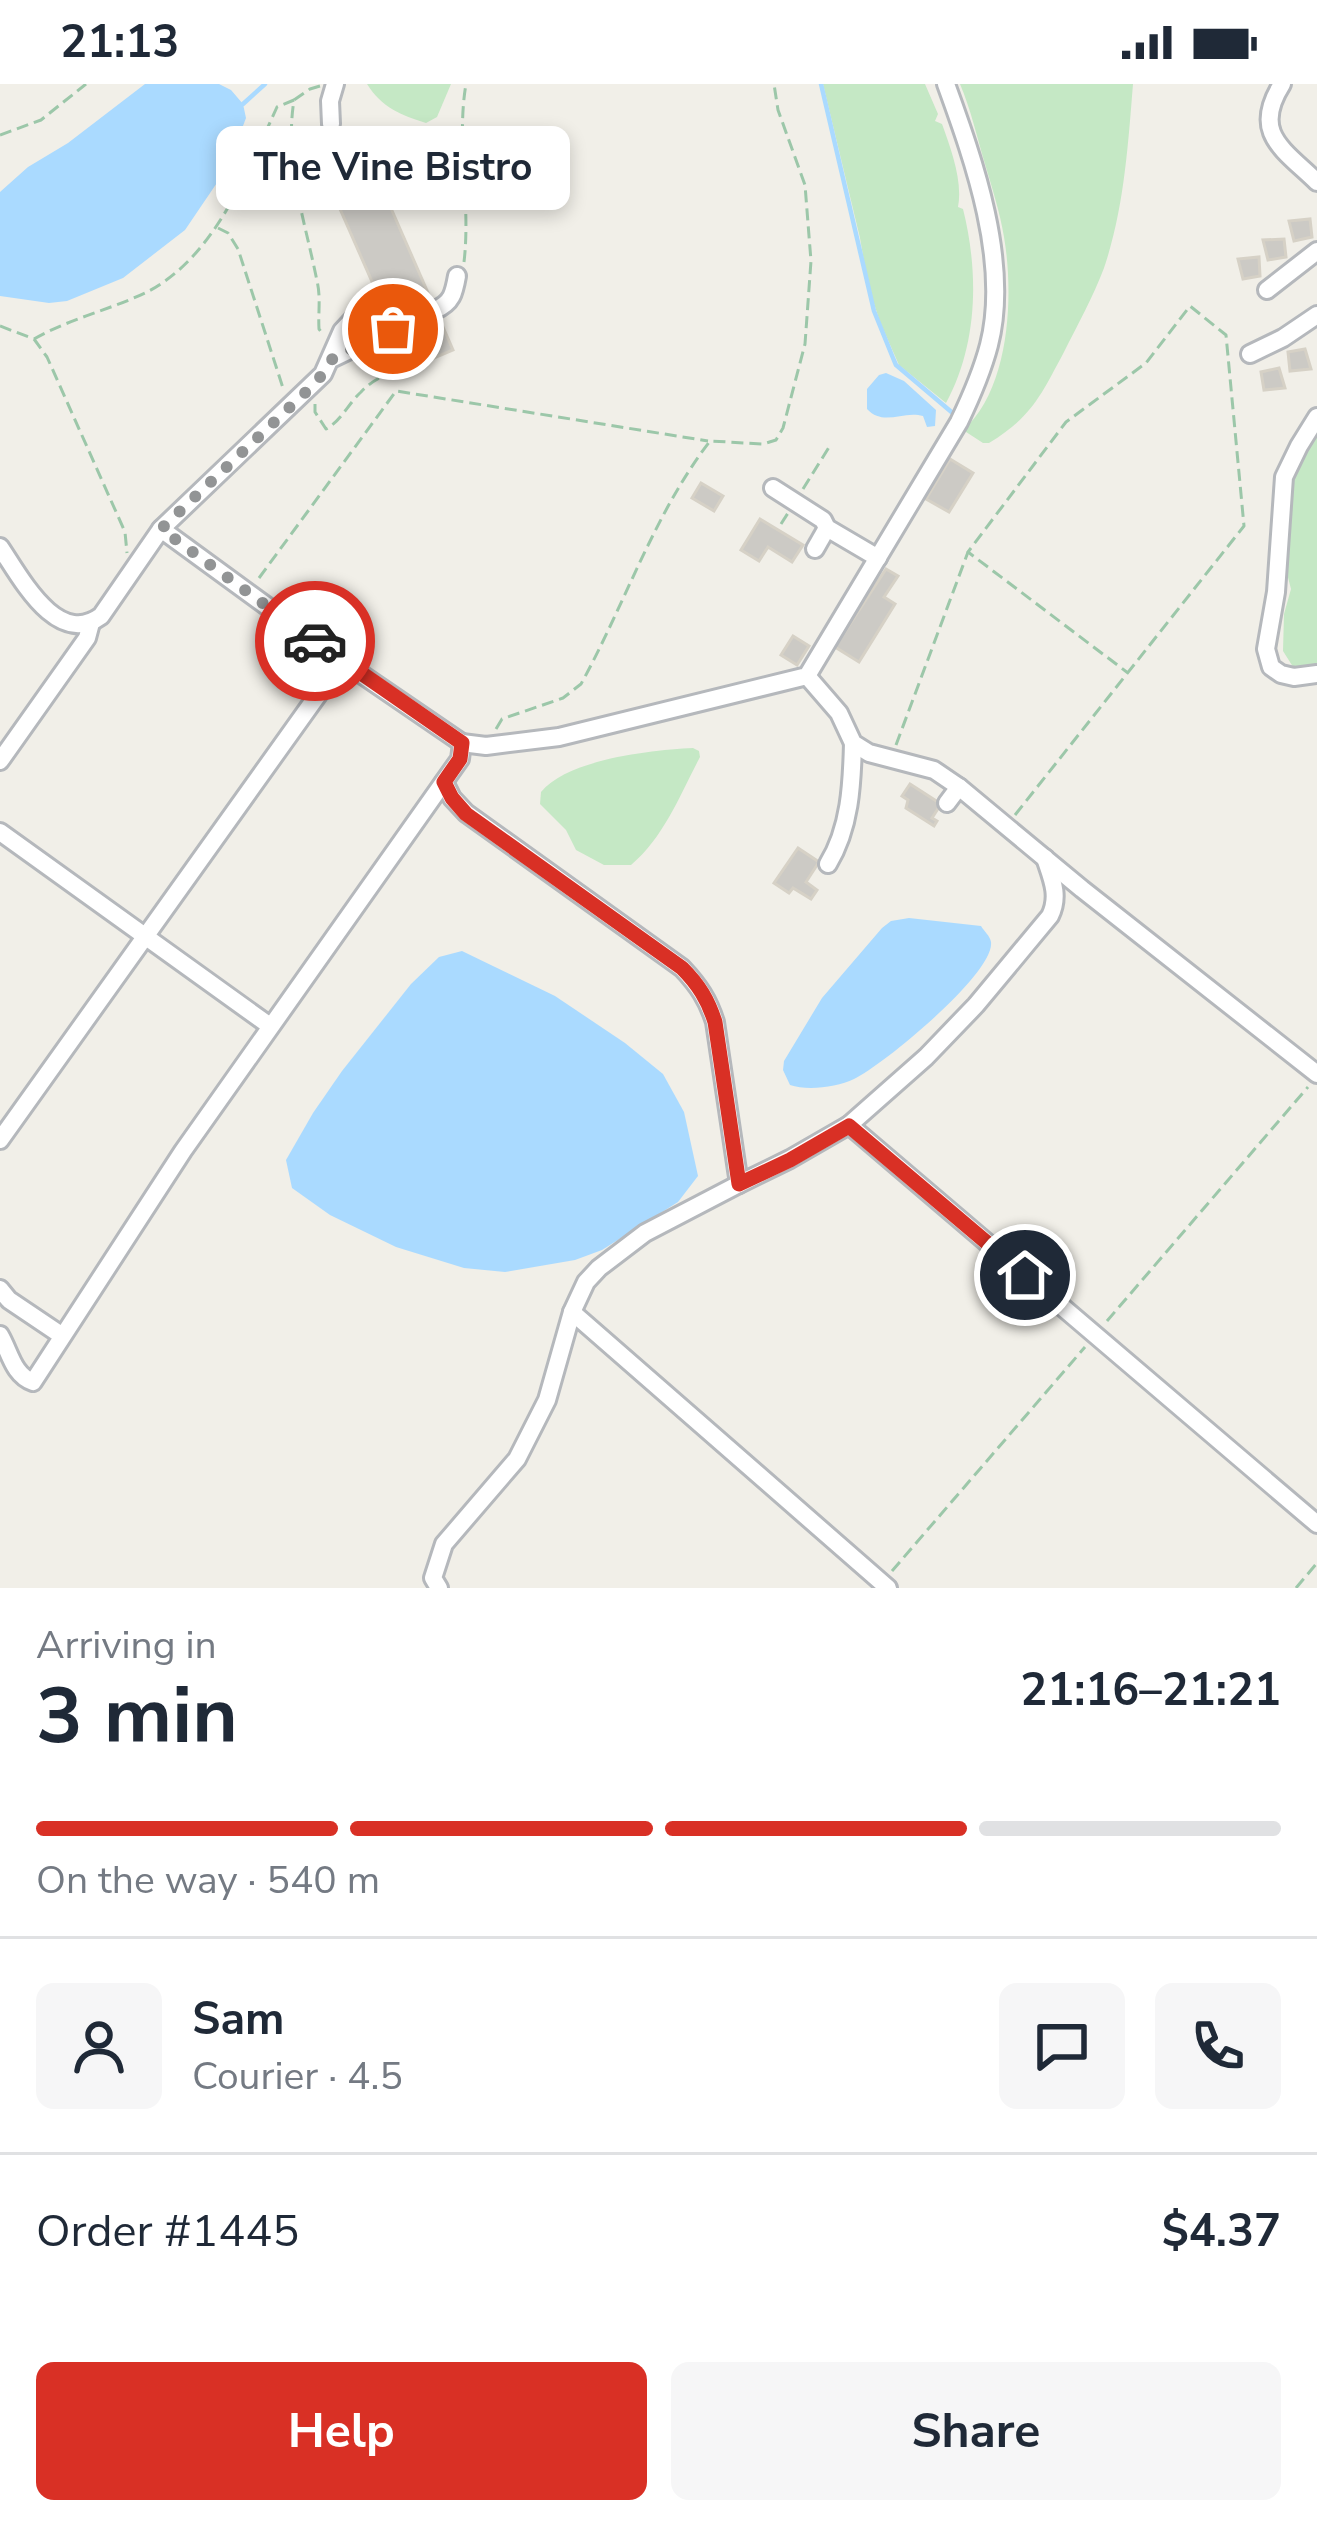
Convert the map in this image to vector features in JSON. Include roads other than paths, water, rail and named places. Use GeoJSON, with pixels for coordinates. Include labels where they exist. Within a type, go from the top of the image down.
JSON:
{"type":"FeatureCollection","features":[{"type":"Feature","properties":{"kind":"street"},"geometry":{"type":"LineString","coordinates":[[331,84],[331,124]]}},
{"type":"Feature","properties":{"kind":"street"},"geometry":{"type":"LineString","coordinates":[[161,529],[462,743],[486,746],[559,737],[807,676],[959,422],[990,341],[995,299],[986,218],[968,142],[946,84]]}},
{"type":"Feature","properties":{"kind":"street"},"geometry":{"type":"LineString","coordinates":[[1282,84],[1269,112],[1269,129],[1317,182]]}},
{"type":"Feature","properties":{"kind":"street"},"geometry":{"type":"LineString","coordinates":[[1267,290],[1317,251]]}},
{"type":"Feature","properties":{"kind":"street"},"geometry":{"type":"LineString","coordinates":[[435,310],[454,296],[457,276]]}},
{"type":"Feature","properties":{"kind":"street"},"geometry":{"type":"LineString","coordinates":[[0,548],[50,612],[78,626],[91,623],[101,616],[161,529],[323,374],[356,316],[373,305]]}},
{"type":"Feature","properties":{"kind":"street"},"geometry":{"type":"LineString","coordinates":[[1250,354],[1317,315]]}},
{"type":"Feature","properties":{"kind":"street"},"geometry":{"type":"LineString","coordinates":[[333,352],[393,329]]}},
{"type":"Feature","properties":{"kind":"street"},"geometry":{"type":"LineString","coordinates":[[1317,417],[1284,477],[1276,592],[1266,649],[1271,667],[1281,674],[1317,674]]}},
{"type":"Feature","properties":{"kind":"street"},"geometry":{"type":"LineString","coordinates":[[773,488],[878,558]]}},
{"type":"Feature","properties":{"kind":"street"},"geometry":{"type":"LineString","coordinates":[[814,549],[827,528]]}},
{"type":"Feature","properties":{"kind":"street"},"geometry":{"type":"LineString","coordinates":[[0,761],[87,638],[91,623]]}},
{"type":"Feature","properties":{"kind":"street"},"geometry":{"type":"LineString","coordinates":[[0,1141],[342,661]]}},
{"type":"Feature","properties":{"kind":"street"},"geometry":{"type":"LineString","coordinates":[[807,676],[839,712],[853,743],[846,820],[828,864]]}},
{"type":"Feature","properties":{"kind":"street"},"geometry":{"type":"LineString","coordinates":[[0,1335],[17,1372],[33,1382],[270,1026],[460,759],[462,743]]}},
{"type":"Feature","properties":{"kind":"street"},"geometry":{"type":"LineString","coordinates":[[853,743],[869,753],[934,770],[959,787],[1317,1074]]}},
{"type":"Feature","properties":{"kind":"street"},"geometry":{"type":"LineString","coordinates":[[444,782],[466,814],[682,968],[698,985],[715,1022],[739,1184]]}},
{"type":"Feature","properties":{"kind":"street"},"geometry":{"type":"LineString","coordinates":[[947,803],[959,787]]}},
{"type":"Feature","properties":{"kind":"street"},"geometry":{"type":"LineString","coordinates":[[0,832],[270,1026]]}},
{"type":"Feature","properties":{"kind":"street"},"geometry":{"type":"LineString","coordinates":[[439,1588],[433,1578],[444,1544],[517,1459],[548,1400],[572,1312],[586,1282],[645,1233],[849,1126],[926,1057],[1050,916],[1056,904],[1055,889],[1045,857]]}},
{"type":"Feature","properties":{"kind":"street"},"geometry":{"type":"LineString","coordinates":[[1056,904],[1082,889]]}},
{"type":"Feature","properties":{"kind":"street"},"geometry":{"type":"LineString","coordinates":[[849,1126],[1317,1524]]}},
{"type":"Feature","properties":{"kind":"street"},"geometry":{"type":"LineString","coordinates":[[0,1289],[62,1335]]}},
{"type":"Feature","properties":{"kind":"street"},"geometry":{"type":"LineString","coordinates":[[572,1312],[888,1588]]}},
{"type":"Feature","properties":{"kind":"water"},"geometry":{"type":"Polygon","coordinates":[[[145,84],[219,84],[243,104],[246,118],[227,168],[185,230],[123,278],[67,301],[0,296],[0,192],[145,84]]]}},
{"type":"Feature","properties":{"kind":"water"},"geometry":{"type":"Polygon","coordinates":[[[886,373],[904,381],[936,410],[935,426],[927,427],[923,416],[887,418],[867,409],[867,389],[886,373]]]}},
{"type":"Feature","properties":{"kind":"water"},"geometry":{"type":"Polygon","coordinates":[[[909,918],[981,926],[991,942],[975,975],[911,1038],[868,1071],[831,1086],[790,1085],[784,1061],[822,998],[882,928],[909,918]]]}},
{"type":"Feature","properties":{"kind":"water"},"geometry":{"type":"Polygon","coordinates":[[[462,951],[555,996],[663,1074],[684,1112],[698,1176],[678,1202],[602,1250],[575,1260],[505,1272],[464,1268],[396,1247],[330,1215],[292,1188],[286,1160],[342,1071],[411,984],[439,957],[462,951]]]}},
{"type":"Feature","properties":{"kind":"waterway"},"geometry":{"type":"LineString","coordinates":[[243,104],[265,84]]}},
{"type":"Feature","properties":{"kind":"waterway"},"geometry":{"type":"LineString","coordinates":[[821,84],[874,311],[893,358],[955,415]]}},
{"type":"Feature","properties":{"kind":"tunnel"},"geometry":{"type":"LineString","coordinates":[[393,329],[435,310]]}},
{"type":"Feature","properties":{"kind":"place","name":"The Vine Bistro"},"geometry":{"type":"Point","coordinates":[393,329]}}]}
